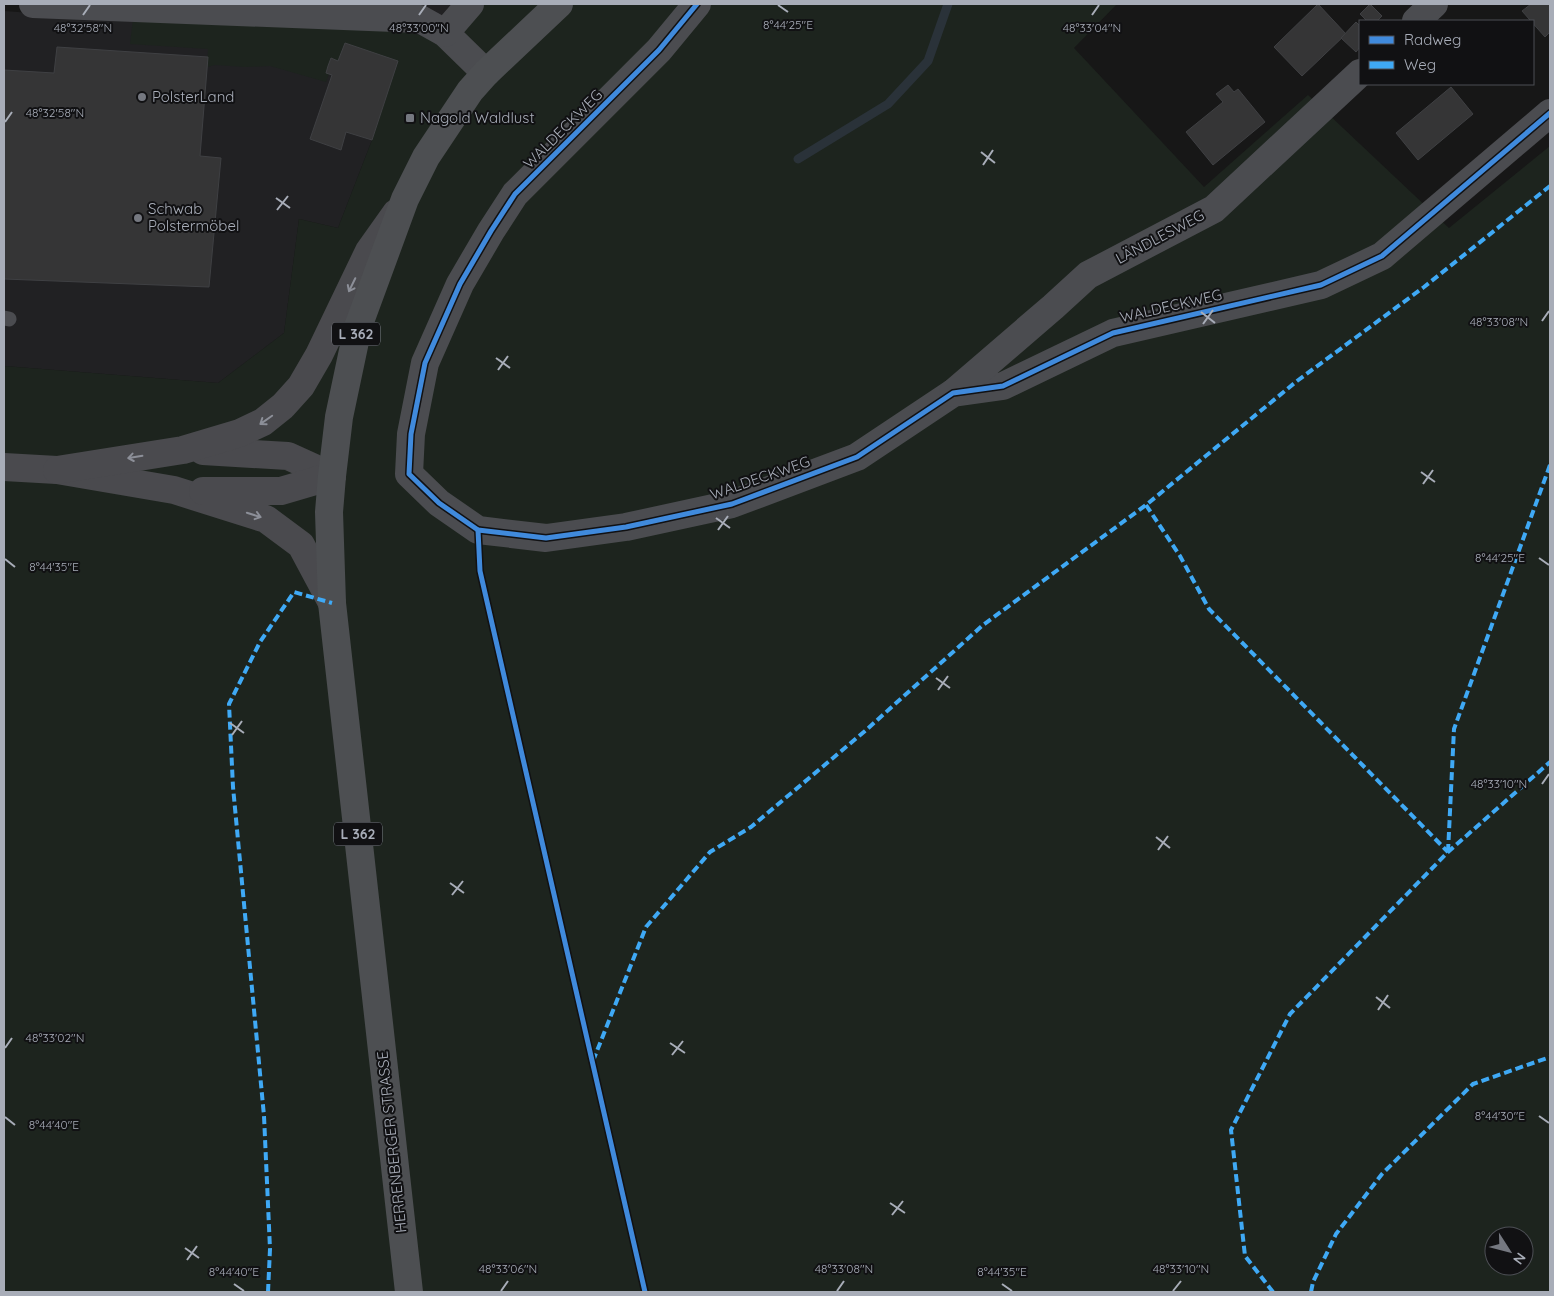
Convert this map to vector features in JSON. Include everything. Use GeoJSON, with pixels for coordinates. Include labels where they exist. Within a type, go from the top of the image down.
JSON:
{"type":"FeatureCollection","features":[{"type":"Feature","properties":{"kind":"main road","name":"L 362"},"geometry":{"type":"LineString","coordinates":[[332,603],[329,512],[339,418],[358,327],[405,199],[426,157],[470,92],[486,73],[559,4]]}},
{"type":"Feature","properties":{"kind":"main road"},"geometry":{"type":"LineString","coordinates":[[57,470],[183,450],[240,433],[263,422],[283,406],[301,386],[319,355],[369,251],[405,199]]}},
{"type":"Feature","properties":{"kind":"main road"},"geometry":{"type":"LineString","coordinates":[[183,450],[288,456],[332,476]]}},
{"type":"Feature","properties":{"kind":"main road"},"geometry":{"type":"LineString","coordinates":[[4,466],[57,470],[174,490],[266,519],[301,545],[332,603]]}},
{"type":"Feature","properties":{"kind":"main road"},"geometry":{"type":"LineString","coordinates":[[174,490],[281,491],[332,476]]}},
{"type":"Feature","properties":{"kind":"main road","name":"HERRENBERGER STRASSE"},"geometry":{"type":"LineString","coordinates":[[332,603],[409,1292]]}},
{"type":"Feature","properties":{"kind":"street"},"geometry":{"type":"LineString","coordinates":[[34,4],[420,19],[445,33],[486,73]]}},
{"type":"Feature","properties":{"kind":"street"},"geometry":{"type":"LineString","coordinates":[[445,33],[470,4]]}},
{"type":"Feature","properties":{"kind":"street","name":"WALDECKWEG"},"geometry":{"type":"LineString","coordinates":[[697,4],[659,50],[515,194],[460,284],[425,363],[411,434],[409,474],[439,503],[478,530],[546,538],[626,527],[732,504],[857,457],[953,393],[1003,386],[1113,332],[1321,285],[1382,256],[1550,113]]}},
{"type":"Feature","properties":{"kind":"street"},"geometry":{"type":"LineString","coordinates":[[1417,20],[1434,4]]}},
{"type":"Feature","properties":{"kind":"street","name":"LÄNDLESWEG"},"geometry":{"type":"LineString","coordinates":[[953,393],[1088,275],[1214,209],[1359,74]]}},
{"type":"Feature","properties":{"kind":"shaded area"},"geometry":{"type":"Polygon","coordinates":[[[116,4],[456,4],[372,140],[338,228],[299,219],[284,333],[218,383],[4,366],[4,11],[114,19],[116,4]]]}},
{"type":"Feature","properties":{"kind":"shaded area"},"geometry":{"type":"Polygon","coordinates":[[[456,4],[1117,4],[1074,48],[1204,187],[1308,95],[1449,228],[1550,146],[1550,1292],[4,1292],[4,366],[218,383],[284,333],[299,219],[338,228],[372,140],[398,62],[338,61],[331,59],[326,72],[329,74],[326,82],[270,66],[215,65],[207,67],[208,49],[130,44],[133,19],[371,26],[425,36],[456,4]]]}},
{"type":"Feature","properties":{"kind":"building"},"geometry":{"type":"Polygon","coordinates":[[[1318,4],[1346,34],[1302,76],[1274,47],[1318,4]]]}},
{"type":"Feature","properties":{"kind":"building"},"geometry":{"type":"Polygon","coordinates":[[[1370,4],[1382,16],[1378,20],[1366,20],[1360,14],[1370,4]]]}},
{"type":"Feature","properties":{"kind":"building"},"geometry":{"type":"Polygon","coordinates":[[[1531,4],[1550,4],[1550,32],[1545,37],[1534,25],[1534,20],[1530,20],[1522,11],[1531,4]]]}},
{"type":"Feature","properties":{"kind":"building"},"geometry":{"type":"Polygon","coordinates":[[[1356,22],[1359,25],[1359,48],[1356,52],[1341,38],[1356,22]]]}},
{"type":"Feature","properties":{"kind":"building"},"geometry":{"type":"Polygon","coordinates":[[[345,43],[398,61],[372,140],[346,132],[341,150],[310,139],[332,75],[326,73],[328,66],[331,58],[338,61],[345,43]]]}},
{"type":"Feature","properties":{"kind":"building"},"geometry":{"type":"Polygon","coordinates":[[[57,47],[208,57],[200,156],[221,158],[209,287],[4,279],[4,70],[54,73],[57,47]]]}},
{"type":"Feature","properties":{"kind":"building"},"geometry":{"type":"Polygon","coordinates":[[[1228,85],[1234,92],[1238,89],[1265,122],[1213,165],[1186,132],[1223,102],[1216,94],[1228,85]]]}},
{"type":"Feature","properties":{"kind":"building"},"geometry":{"type":"Polygon","coordinates":[[[1451,87],[1473,114],[1418,160],[1396,133],[1451,87]]]}},
{"type":"Feature","properties":{"kind":"waterway"},"geometry":{"type":"LineString","coordinates":[[798,159],[888,104],[928,61],[948,4]]}},
{"type":"Feature","properties":{"kind":"marked path"},"geometry":{"type":"LineString","coordinates":[[593,1061],[646,927],[710,852],[751,827],[865,731],[983,625],[1146,505],[1297,381],[1424,287],[1550,186]]}},
{"type":"Feature","properties":{"kind":"marked path"},"geometry":{"type":"LineString","coordinates":[[1448,852],[1454,729],[1550,465]]}},
{"type":"Feature","properties":{"kind":"marked path"},"geometry":{"type":"LineString","coordinates":[[1146,505],[1180,556],[1209,609],[1448,852]]}},
{"type":"Feature","properties":{"kind":"marked path"},"geometry":{"type":"LineString","coordinates":[[268,1292],[270,1249],[264,1116],[233,787],[229,704],[260,642],[294,592],[332,603]]}},
{"type":"Feature","properties":{"kind":"marked path"},"geometry":{"type":"LineString","coordinates":[[1273,1292],[1245,1256],[1231,1130],[1290,1014],[1448,852],[1550,762]]}},
{"type":"Feature","properties":{"kind":"marked path"},"geometry":{"type":"LineString","coordinates":[[1311,1292],[1313,1282],[1336,1234],[1382,1174],[1473,1084],[1550,1057]]}},
{"type":"Feature","properties":{"kind":"cycle path"},"geometry":{"type":"LineString","coordinates":[[697,4],[659,50],[515,194],[460,284],[425,363],[411,434],[409,474],[439,503],[478,530],[546,538],[626,527],[732,504],[857,457],[953,393],[1003,386],[1113,333],[1321,285],[1382,256],[1550,113]]}},
{"type":"Feature","properties":{"kind":"cycle path"},"geometry":{"type":"LineString","coordinates":[[478,530],[480,571],[645,1292]]}},
{"type":"Feature","properties":{"kind":"place","name":"PolsterLand"},"geometry":{"type":"Point","coordinates":[142,97]}},
{"type":"Feature","properties":{"kind":"place","name":"Nagold Waldlust"},"geometry":{"type":"Point","coordinates":[410,118]}},
{"type":"Feature","properties":{"kind":"place","name":"Schwab Polstermöbel"},"geometry":{"type":"Point","coordinates":[138,218]}}]}
